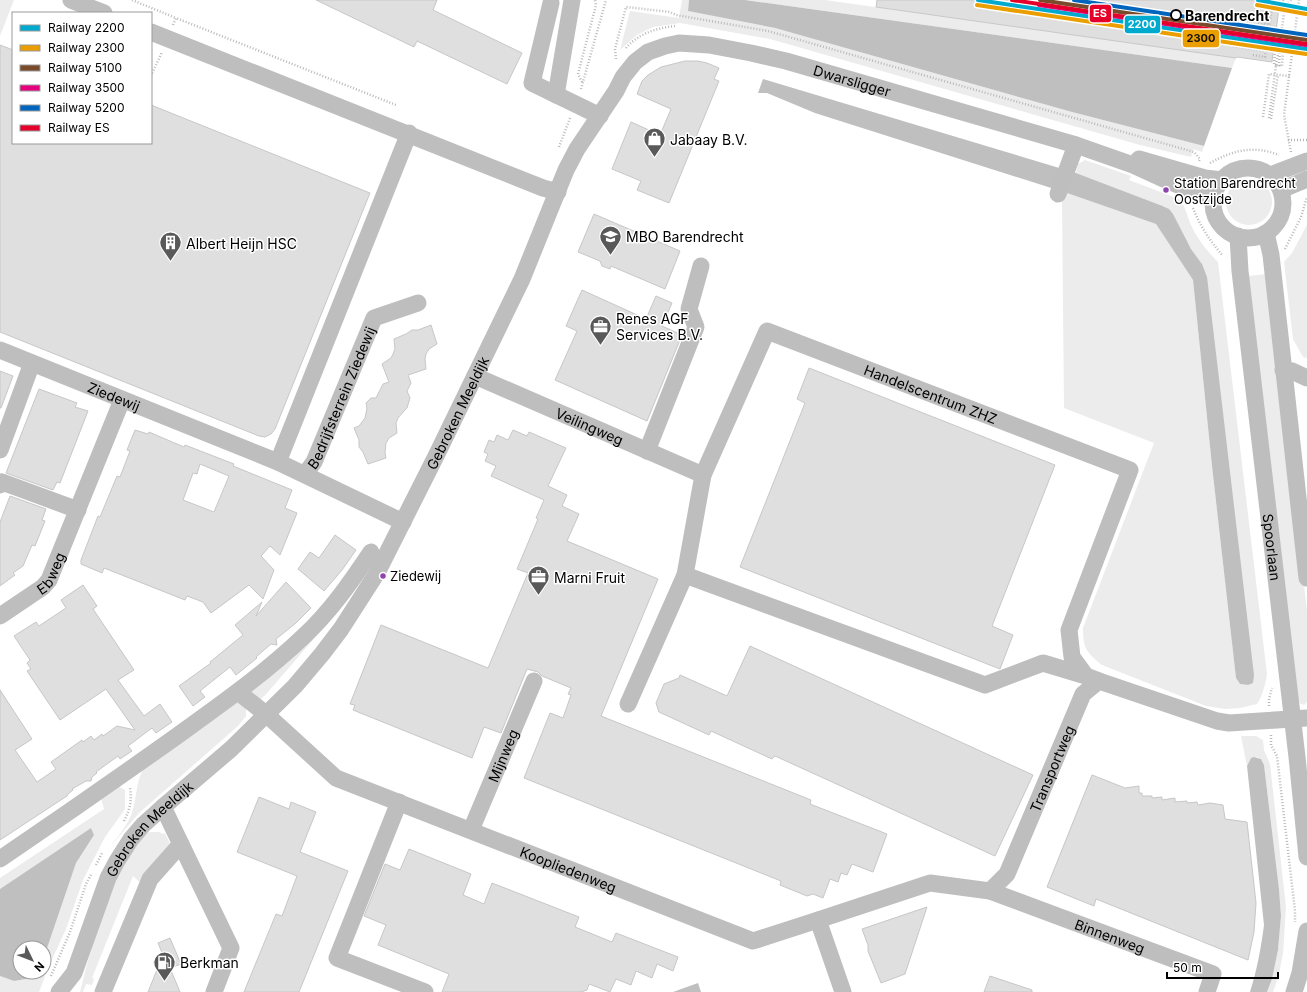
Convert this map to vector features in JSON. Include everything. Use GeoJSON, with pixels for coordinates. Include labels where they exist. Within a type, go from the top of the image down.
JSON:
{"type":"FeatureCollection","features":[{"type":"Feature","properties":{"kind":"street"},"geometry":{"type":"LineString","coordinates":[[71,0],[101,12]]}},
{"type":"Feature","properties":{"kind":"street"},"geometry":{"type":"LineString","coordinates":[[556,95],[572,0]]}},
{"type":"Feature","properties":{"kind":"street"},"geometry":{"type":"LineString","coordinates":[[551,3],[532,83],[600,116]]}},
{"type":"Feature","properties":{"kind":"street"},"geometry":{"type":"LineString","coordinates":[[152,32],[409,133],[543,188],[558,192]]}},
{"type":"Feature","properties":{"kind":"street","name":"Dwarsligger"},"geometry":{"type":"LineString","coordinates":[[616,91],[623,77],[635,62],[648,52],[679,43],[709,45],[786,61],[1074,150],[1136,158],[1205,178],[1222,180]]}},
{"type":"Feature","properties":{"kind":"street","name":"Gebroken Meeldijk"},"geometry":{"type":"LineString","coordinates":[[59,992],[74,973],[108,878],[131,839],[163,806],[267,715],[300,680],[341,629],[377,573],[522,279],[566,170],[577,149],[616,91]]}},
{"type":"Feature","properties":{"kind":"street"},"geometry":{"type":"LineString","coordinates":[[278,462],[409,133]]}},
{"type":"Feature","properties":{"kind":"street"},"geometry":{"type":"LineString","coordinates":[[1058,194],[1074,150]]}},
{"type":"Feature","properties":{"kind":"street","name":"Dwarsligger"},"geometry":{"type":"LineString","coordinates":[[1104,154],[1214,199]]}},
{"type":"Feature","properties":{"kind":"street"},"geometry":{"type":"LineString","coordinates":[[1270,175],[1300,164]]}},
{"type":"Feature","properties":{"kind":"street"},"geometry":{"type":"LineString","coordinates":[[1245,168],[1256,169],[1270,175],[1281,190],[1283,198],[1281,214],[1278,222],[1266,233],[1252,238],[1238,236],[1231,233],[1219,222],[1214,207],[1216,189],[1222,180],[1235,171],[1245,168]]}},
{"type":"Feature","properties":{"kind":"street"},"geometry":{"type":"LineString","coordinates":[[1281,190],[1307,179]]}},
{"type":"Feature","properties":{"kind":"street"},"geometry":{"type":"LineString","coordinates":[[1266,233],[1271,255],[1283,370],[1305,543],[1307,578]]}},
{"type":"Feature","properties":{"kind":"street","name":"Spoorlaan"},"geometry":{"type":"LineString","coordinates":[[1238,236],[1240,271],[1270,520],[1300,718],[1297,757],[1307,857]]}},
{"type":"Feature","properties":{"kind":"street"},"geometry":{"type":"LineString","coordinates":[[647,451],[696,327],[689,309],[701,266]]}},
{"type":"Feature","properties":{"kind":"street","name":"Bedrijfsterrein Ziedewij"},"geometry":{"type":"LineString","coordinates":[[305,474],[314,462],[374,318],[418,303]]}},
{"type":"Feature","properties":{"kind":"street","name":"Handelscentrum ZHZ"},"geometry":{"type":"LineString","coordinates":[[628,704],[685,575],[703,475],[767,331],[1130,470],[1069,630],[1072,657],[1092,678]]}},
{"type":"Feature","properties":{"kind":"street","name":"Ziedewij"},"geometry":{"type":"LineString","coordinates":[[0,350],[278,462],[403,522]]}},
{"type":"Feature","properties":{"kind":"street"},"geometry":{"type":"LineString","coordinates":[[0,450],[32,363]]}},
{"type":"Feature","properties":{"kind":"street"},"geometry":{"type":"LineString","coordinates":[[1283,370],[1292,371],[1307,378]]}},
{"type":"Feature","properties":{"kind":"street","name":"Veilingweg"},"geometry":{"type":"LineString","coordinates":[[475,376],[703,475]]}},
{"type":"Feature","properties":{"kind":"street","name":"Ebweg"},"geometry":{"type":"LineString","coordinates":[[0,616],[43,587],[49,580],[122,400]]}},
{"type":"Feature","properties":{"kind":"street"},"geometry":{"type":"LineString","coordinates":[[1,484],[78,510]]}},
{"type":"Feature","properties":{"kind":"street"},"geometry":{"type":"LineString","coordinates":[[0,859],[128,772],[238,692],[275,662],[304,636],[332,606],[352,581],[371,552]]}},
{"type":"Feature","properties":{"kind":"street"},"geometry":{"type":"LineString","coordinates":[[685,575],[985,685],[1043,663],[1092,678],[1217,721],[1229,723],[1300,718]]}},
{"type":"Feature","properties":{"kind":"street","name":"Transportweg"},"geometry":{"type":"LineString","coordinates":[[990,891],[1007,874],[1083,694],[1092,678]]}},
{"type":"Feature","properties":{"kind":"street","name":"Mijnweg"},"geometry":{"type":"LineString","coordinates":[[471,830],[534,681]]}},
{"type":"Feature","properties":{"kind":"street"},"geometry":{"type":"LineString","coordinates":[[238,692],[267,715]]}},
{"type":"Feature","properties":{"kind":"street","name":"Koopliedenweg"},"geometry":{"type":"LineString","coordinates":[[267,715],[336,778],[753,941],[818,920]]}},
{"type":"Feature","properties":{"kind":"street"},"geometry":{"type":"LineString","coordinates":[[399,802],[337,958],[425,992]]}},
{"type":"Feature","properties":{"kind":"street"},"geometry":{"type":"LineString","coordinates":[[163,806],[231,948],[214,992]]}},
{"type":"Feature","properties":{"kind":"street"},"geometry":{"type":"LineString","coordinates":[[103,992],[150,878],[181,844]]}},
{"type":"Feature","properties":{"kind":"street"},"geometry":{"type":"LineString","coordinates":[[842,992],[818,920],[930,883],[990,891]]}},
{"type":"Feature","properties":{"kind":"street","name":"Binnenweg"},"geometry":{"type":"LineString","coordinates":[[990,891],[1213,974],[1206,992]]}},
{"type":"Feature","properties":{"kind":"street"},"geometry":{"type":"LineString","coordinates":[[1294,992],[1300,973],[1307,931]]}},
{"type":"Feature","properties":{"kind":"street","name":"Gebroken Meeldijk"},"geometry":{"type":"LineString","coordinates":[[74,973],[75,992]]}},
{"type":"Feature","properties":{"kind":"path"},"geometry":{"type":"LineString","coordinates":[[132,0],[176,18]]}},
{"type":"Feature","properties":{"kind":"path"},"geometry":{"type":"LineString","coordinates":[[583,83],[578,74],[596,5],[595,0]]}},
{"type":"Feature","properties":{"kind":"path"},"geometry":{"type":"LineString","coordinates":[[580,90],[606,0]]}},
{"type":"Feature","properties":{"kind":"path"},"geometry":{"type":"LineString","coordinates":[[1253,55],[1264,57],[1273,0]]}},
{"type":"Feature","properties":{"kind":"path"},"geometry":{"type":"LineString","coordinates":[[1270,118],[1287,0]]}},
{"type":"Feature","properties":{"kind":"path"},"geometry":{"type":"LineString","coordinates":[[1285,6],[1287,0]]}},
{"type":"Feature","properties":{"kind":"path"},"geometry":{"type":"LineString","coordinates":[[1299,0],[1284,115],[1288,140],[1294,162],[1300,164]]}},
{"type":"Feature","properties":{"kind":"path"},"geometry":{"type":"LineString","coordinates":[[616,59],[615,49],[626,7],[670,12],[676,15],[783,35],[1194,152],[1200,159],[1198,162]]}},
{"type":"Feature","properties":{"kind":"path"},"geometry":{"type":"LineString","coordinates":[[1272,8],[1285,10]]}},
{"type":"Feature","properties":{"kind":"path"},"geometry":{"type":"LineString","coordinates":[[1239,18],[1269,24]]}},
{"type":"Feature","properties":{"kind":"path"},"geometry":{"type":"LineString","coordinates":[[1258,24],[1269,24]]}},
{"type":"Feature","properties":{"kind":"path"},"geometry":{"type":"LineString","coordinates":[[1267,40],[1280,42]]}},
{"type":"Feature","properties":{"kind":"path"},"geometry":{"type":"LineString","coordinates":[[1233,46],[1265,51]]}},
{"type":"Feature","properties":{"kind":"path"},"geometry":{"type":"LineString","coordinates":[[1277,66],[1282,66],[1283,52],[1280,46]]}},
{"type":"Feature","properties":{"kind":"path"},"geometry":{"type":"LineString","coordinates":[[1263,117],[1269,74],[1290,78]]}},
{"type":"Feature","properties":{"kind":"path"},"geometry":{"type":"LineString","coordinates":[[1288,140],[1307,140]]}},
{"type":"Feature","properties":{"kind":"shaded area"},"geometry":{"type":"Polygon","coordinates":[[[0,0],[14,0],[0,36],[0,0]]]}},
{"type":"Feature","properties":{"kind":"shaded area"},"geometry":{"type":"Polygon","coordinates":[[[682,0],[689,0],[688,11],[775,28],[1072,112],[1204,146],[1202,152],[1193,149],[1191,157],[1140,145],[770,39],[680,23],[653,27],[637,35],[620,50],[630,11],[679,18],[682,0]]]}},
{"type":"Feature","properties":{"kind":"shaded area"},"geometry":{"type":"Polygon","coordinates":[[[689,0],[745,0],[1232,68],[1204,146],[1072,112],[775,28],[688,11],[689,0]]]}},
{"type":"Feature","properties":{"kind":"shaded area"},"geometry":{"type":"Polygon","coordinates":[[[745,0],[825,0],[1236,58],[1232,68],[745,0]]]}},
{"type":"Feature","properties":{"kind":"shaded area"},"geometry":{"type":"Polygon","coordinates":[[[763,79],[1076,173],[1169,209],[1191,249],[1202,264],[1207,277],[1254,675],[1253,683],[1248,685],[1240,684],[1236,678],[1193,280],[1156,224],[1067,193],[815,113],[767,93],[758,93],[763,79]]]}},
{"type":"Feature","properties":{"kind":"shaded area"},"geometry":{"type":"Polygon","coordinates":[[[1085,160],[1131,176],[1129,180],[1179,199],[1197,236],[1218,262],[1267,674],[1264,690],[1257,704],[1240,708],[1225,709],[1206,706],[1102,665],[1092,657],[1086,649],[1083,628],[1154,443],[1064,408],[1062,201],[1067,193],[1156,224],[1193,280],[1236,678],[1240,684],[1248,685],[1202,264],[1160,205],[1076,173],[1078,164],[1085,160]]]}},
{"type":"Feature","properties":{"kind":"shaded area"},"geometry":{"type":"Polygon","coordinates":[[[1244,179],[1254,179],[1262,183],[1268,189],[1272,197],[1272,207],[1268,215],[1262,221],[1254,225],[1244,225],[1236,221],[1230,215],[1226,207],[1226,197],[1230,189],[1236,183],[1244,179]]]}},
{"type":"Feature","properties":{"kind":"shaded area"},"geometry":{"type":"Polygon","coordinates":[[[1307,225],[1306,358],[1303,357],[1293,339],[1284,262],[1292,253],[1307,225]]]}},
{"type":"Feature","properties":{"kind":"shaded area"},"geometry":{"type":"Polygon","coordinates":[[[1268,274],[1307,611],[1307,702],[1304,705],[1296,700],[1247,276],[1268,274]]]}},
{"type":"Feature","properties":{"kind":"shaded area"},"geometry":{"type":"Polygon","coordinates":[[[349,588],[312,641],[268,692],[261,699],[254,698],[250,690],[349,588]]]}},
{"type":"Feature","properties":{"kind":"shaded area"},"geometry":{"type":"Polygon","coordinates":[[[237,702],[243,704],[246,709],[246,716],[238,726],[139,813],[110,847],[129,819],[143,769],[237,702]]]}},
{"type":"Feature","properties":{"kind":"shaded area"},"geometry":{"type":"Polygon","coordinates":[[[1241,736],[1256,736],[1263,740],[1264,750],[1270,764],[1286,907],[1283,954],[1278,978],[1273,992],[1267,992],[1272,979],[1278,950],[1281,916],[1264,765],[1261,759],[1257,757],[1251,758],[1247,766],[1241,736]]]}},
{"type":"Feature","properties":{"kind":"shaded area"},"geometry":{"type":"Polygon","coordinates":[[[1254,757],[1261,759],[1264,765],[1281,916],[1278,950],[1272,979],[1267,992],[1250,992],[1262,942],[1264,925],[1247,766],[1251,758],[1254,757]]]}},
{"type":"Feature","properties":{"kind":"shaded area"},"geometry":{"type":"Polygon","coordinates":[[[118,786],[125,790],[125,809],[105,837],[83,880],[66,929],[52,959],[52,940],[50,940],[76,863],[94,835],[91,828],[0,889],[0,878],[104,809],[101,798],[118,786]]]}},
{"type":"Feature","properties":{"kind":"shaded area"},"geometry":{"type":"Polygon","coordinates":[[[91,828],[94,835],[76,863],[50,940],[12,940],[12,980],[20,980],[14,981],[0,976],[0,889],[91,828]]]}},
{"type":"Feature","properties":{"kind":"shaded area"},"geometry":{"type":"Polygon","coordinates":[[[147,833],[165,833],[175,854],[142,884],[133,876],[92,978],[94,979],[92,985],[86,984],[83,992],[80,992],[107,898],[133,849],[147,833]]]}},
{"type":"Feature","properties":{"kind":"shaded area"},"geometry":{"type":"Polygon","coordinates":[[[0,976],[14,981],[44,980],[39,992],[0,992],[0,976]]]}},
{"type":"Feature","properties":{"kind":"shaded area"},"geometry":{"type":"Polygon","coordinates":[[[698,983],[701,992],[673,992],[698,983]]]}},
{"type":"Feature","properties":{"kind":"building"},"geometry":{"type":"Polygon","coordinates":[[[316,0],[437,0],[433,10],[522,53],[507,84],[417,41],[414,47],[316,0]]]}},
{"type":"Feature","properties":{"kind":"building"},"geometry":{"type":"Polygon","coordinates":[[[877,0],[1280,0],[1272,62],[876,7],[877,0]]]}},
{"type":"Feature","properties":{"kind":"building","name":"Albert Heijn HSC"},"geometry":{"type":"Polygon","coordinates":[[[0,45],[12,50],[12,144],[152,144],[152,105],[370,193],[275,429],[271,434],[265,437],[259,436],[0,332],[0,45]]]}},
{"type":"Feature","properties":{"kind":"building"},"geometry":{"type":"Polygon","coordinates":[[[685,61],[698,61],[719,68],[714,79],[719,81],[669,203],[637,190],[641,181],[612,169],[631,122],[660,135],[671,109],[637,94],[642,81],[648,75],[661,67],[685,61]]]}},
{"type":"Feature","properties":{"kind":"building"},"geometry":{"type":"Polygon","coordinates":[[[594,214],[680,251],[665,289],[611,266],[610,269],[602,266],[600,261],[578,252],[594,214]]]}},
{"type":"Feature","properties":{"kind":"building"},"geometry":{"type":"Polygon","coordinates":[[[582,290],[646,319],[656,296],[672,303],[662,326],[682,335],[647,421],[555,380],[577,331],[566,326],[582,290]]]}},
{"type":"Feature","properties":{"kind":"building"},"geometry":{"type":"Polygon","coordinates":[[[431,325],[437,344],[429,349],[426,354],[426,369],[408,375],[411,383],[407,391],[410,398],[407,408],[398,418],[396,423],[397,433],[389,438],[386,443],[386,458],[368,464],[359,447],[359,440],[354,428],[359,426],[365,418],[367,408],[366,403],[371,398],[376,398],[383,384],[389,382],[382,364],[391,358],[393,354],[395,349],[394,339],[412,330],[418,330],[431,325]]]}},
{"type":"Feature","properties":{"kind":"building"},"geometry":{"type":"Polygon","coordinates":[[[809,368],[1055,465],[992,626],[1013,635],[1000,669],[740,567],[805,403],[797,399],[809,368]]]}},
{"type":"Feature","properties":{"kind":"building"},"geometry":{"type":"Polygon","coordinates":[[[0,371],[13,376],[1,408],[0,408],[0,371]]]}},
{"type":"Feature","properties":{"kind":"building"},"geometry":{"type":"Polygon","coordinates":[[[39,389],[77,403],[75,407],[88,411],[60,483],[57,482],[53,490],[6,473],[39,389]]]}},
{"type":"Feature","properties":{"kind":"building"},"geometry":{"type":"Polygon","coordinates":[[[135,430],[148,434],[149,432],[184,447],[185,445],[234,464],[233,466],[292,490],[285,508],[297,513],[280,555],[270,546],[261,556],[274,570],[263,599],[249,585],[211,613],[203,602],[187,596],[185,600],[104,568],[102,573],[81,564],[81,560],[98,516],[100,517],[117,476],[120,477],[130,451],[127,450],[135,430]],[[200,464],[197,474],[193,473],[183,500],[214,512],[229,476],[200,464]]]}},
{"type":"Feature","properties":{"kind":"building"},"geometry":{"type":"Polygon","coordinates":[[[513,430],[527,436],[529,432],[566,448],[548,486],[567,495],[562,506],[579,514],[567,541],[658,579],[601,716],[811,800],[810,804],[887,834],[873,872],[852,864],[847,875],[841,873],[838,882],[830,879],[823,898],[813,894],[807,896],[780,885],[781,881],[524,778],[550,713],[563,718],[571,695],[568,694],[571,688],[542,676],[538,672],[527,669],[501,733],[484,727],[472,758],[353,710],[355,705],[350,704],[381,625],[488,668],[528,573],[517,569],[538,519],[536,518],[544,500],[491,476],[496,466],[485,461],[488,454],[484,452],[489,440],[494,442],[497,435],[508,440],[513,430]]]}},
{"type":"Feature","properties":{"kind":"building"},"geometry":{"type":"Polygon","coordinates":[[[10,496],[46,509],[42,520],[45,521],[35,546],[32,545],[23,566],[13,573],[15,575],[0,586],[0,522],[10,496]]]}},
{"type":"Feature","properties":{"kind":"building"},"geometry":{"type":"Polygon","coordinates":[[[335,535],[356,550],[342,570],[324,591],[298,569],[310,552],[319,558],[335,535]]]}},
{"type":"Feature","properties":{"kind":"building"},"geometry":{"type":"Polygon","coordinates":[[[286,582],[311,608],[296,623],[276,639],[277,645],[271,644],[236,675],[230,667],[200,691],[205,697],[193,706],[179,686],[211,663],[210,662],[243,635],[235,625],[262,602],[256,616],[286,582]]]}},
{"type":"Feature","properties":{"kind":"building"},"geometry":{"type":"Polygon","coordinates":[[[83,585],[97,606],[93,609],[134,670],[118,680],[144,716],[160,704],[172,722],[156,733],[152,728],[128,746],[132,751],[120,759],[118,756],[96,772],[97,773],[92,777],[91,781],[86,781],[72,789],[73,790],[67,796],[0,840],[0,690],[32,739],[15,750],[37,782],[56,769],[51,762],[82,740],[83,742],[91,736],[94,740],[102,734],[103,736],[117,726],[135,730],[106,689],[60,720],[27,671],[31,669],[27,663],[30,660],[14,636],[36,622],[39,626],[66,608],[61,600],[83,585]]]}},
{"type":"Feature","properties":{"kind":"building"},"geometry":{"type":"Polygon","coordinates":[[[750,646],[1033,775],[995,856],[775,756],[772,759],[711,731],[709,735],[659,712],[656,703],[664,684],[679,678],[680,675],[727,696],[750,646]]]}},
{"type":"Feature","properties":{"kind":"building"},"geometry":{"type":"Polygon","coordinates":[[[1092,775],[1125,788],[1139,786],[1139,793],[1142,793],[1142,796],[1152,796],[1152,798],[1162,797],[1162,800],[1175,798],[1175,802],[1197,802],[1198,805],[1210,803],[1223,805],[1225,819],[1247,822],[1256,903],[1254,932],[1248,960],[1096,899],[1094,906],[1047,887],[1092,775]]]}},
{"type":"Feature","properties":{"kind":"building"},"geometry":{"type":"Polygon","coordinates":[[[259,797],[289,809],[291,802],[316,812],[300,852],[348,871],[299,992],[244,992],[276,914],[282,916],[297,876],[237,852],[259,797]]]}},
{"type":"Feature","properties":{"kind":"building"},"geometry":{"type":"Polygon","coordinates":[[[409,849],[471,874],[463,895],[484,904],[492,883],[579,917],[575,927],[612,942],[616,933],[678,957],[673,971],[657,964],[652,978],[636,971],[631,985],[616,979],[610,992],[589,984],[587,990],[581,992],[442,992],[449,974],[378,945],[386,925],[364,916],[385,864],[400,870],[409,849]]]}},
{"type":"Feature","properties":{"kind":"building"},"geometry":{"type":"Polygon","coordinates":[[[927,907],[905,974],[881,983],[868,951],[868,945],[862,929],[927,907]]]}},
{"type":"Feature","properties":{"kind":"building"},"geometry":{"type":"Polygon","coordinates":[[[170,938],[181,964],[170,968],[180,992],[148,992],[163,955],[158,943],[170,938]]]}},
{"type":"Feature","properties":{"kind":"building"},"geometry":{"type":"Polygon","coordinates":[[[990,976],[1032,990],[1032,992],[984,992],[990,976]]]}},
{"type":"Feature","properties":{"kind":"rail line","name":"2200"},"geometry":{"type":"LineString","coordinates":[[978,0],[1307,49]]}},
{"type":"Feature","properties":{"kind":"rail line","name":"ES"},"geometry":{"type":"LineString","coordinates":[[1012,0],[1307,44]]}},
{"type":"Feature","properties":{"kind":"rail line","name":"5100"},"geometry":{"type":"LineString","coordinates":[[1040,0],[1307,40]]}},
{"type":"Feature","properties":{"kind":"rail line","name":"5200"},"geometry":{"type":"LineString","coordinates":[[1074,0],[1307,35]]}},
{"type":"Feature","properties":{"kind":"rail line","name":"2200"},"geometry":{"type":"LineString","coordinates":[[1258,0],[1307,9]]}},
{"type":"Feature","properties":{"kind":"rail line","name":"2300"},"geometry":{"type":"LineString","coordinates":[[977,5],[1306,54]]}},
{"type":"Feature","properties":{"kind":"rail line","name":"3500"},"geometry":{"type":"LineString","coordinates":[[1039,5],[1306,45]]}},
{"type":"Feature","properties":{"kind":"rail line","name":"2300"},"geometry":{"type":"LineString","coordinates":[[1257,5],[1306,14]]}},
{"type":"Feature","properties":{"kind":"place","name":"Barendrecht"},"geometry":{"type":"Point","coordinates":[1176,15]}},
{"type":"Feature","properties":{"kind":"place","name":"Jabaay B.V."},"geometry":{"type":"Point","coordinates":[654,158]}},
{"type":"Feature","properties":{"kind":"place","name":"Station Barendrecht Oostzijde"},"geometry":{"type":"Point","coordinates":[1166,190]}},
{"type":"Feature","properties":{"kind":"place","name":"MBO Barendrecht"},"geometry":{"type":"Point","coordinates":[611,256]}},
{"type":"Feature","properties":{"kind":"place","name":"Albert Heijn HSC"},"geometry":{"type":"Point","coordinates":[171,262]}},
{"type":"Feature","properties":{"kind":"place","name":"Renes AGF Services B.V."},"geometry":{"type":"Point","coordinates":[601,346]}},
{"type":"Feature","properties":{"kind":"place","name":"Ziedewij"},"geometry":{"type":"Point","coordinates":[383,576]}},
{"type":"Feature","properties":{"kind":"place","name":"Marni Fruit"},"geometry":{"type":"Point","coordinates":[538,596]}},
{"type":"Feature","properties":{"kind":"place","name":"Berkman"},"geometry":{"type":"Point","coordinates":[165,982]}}]}
